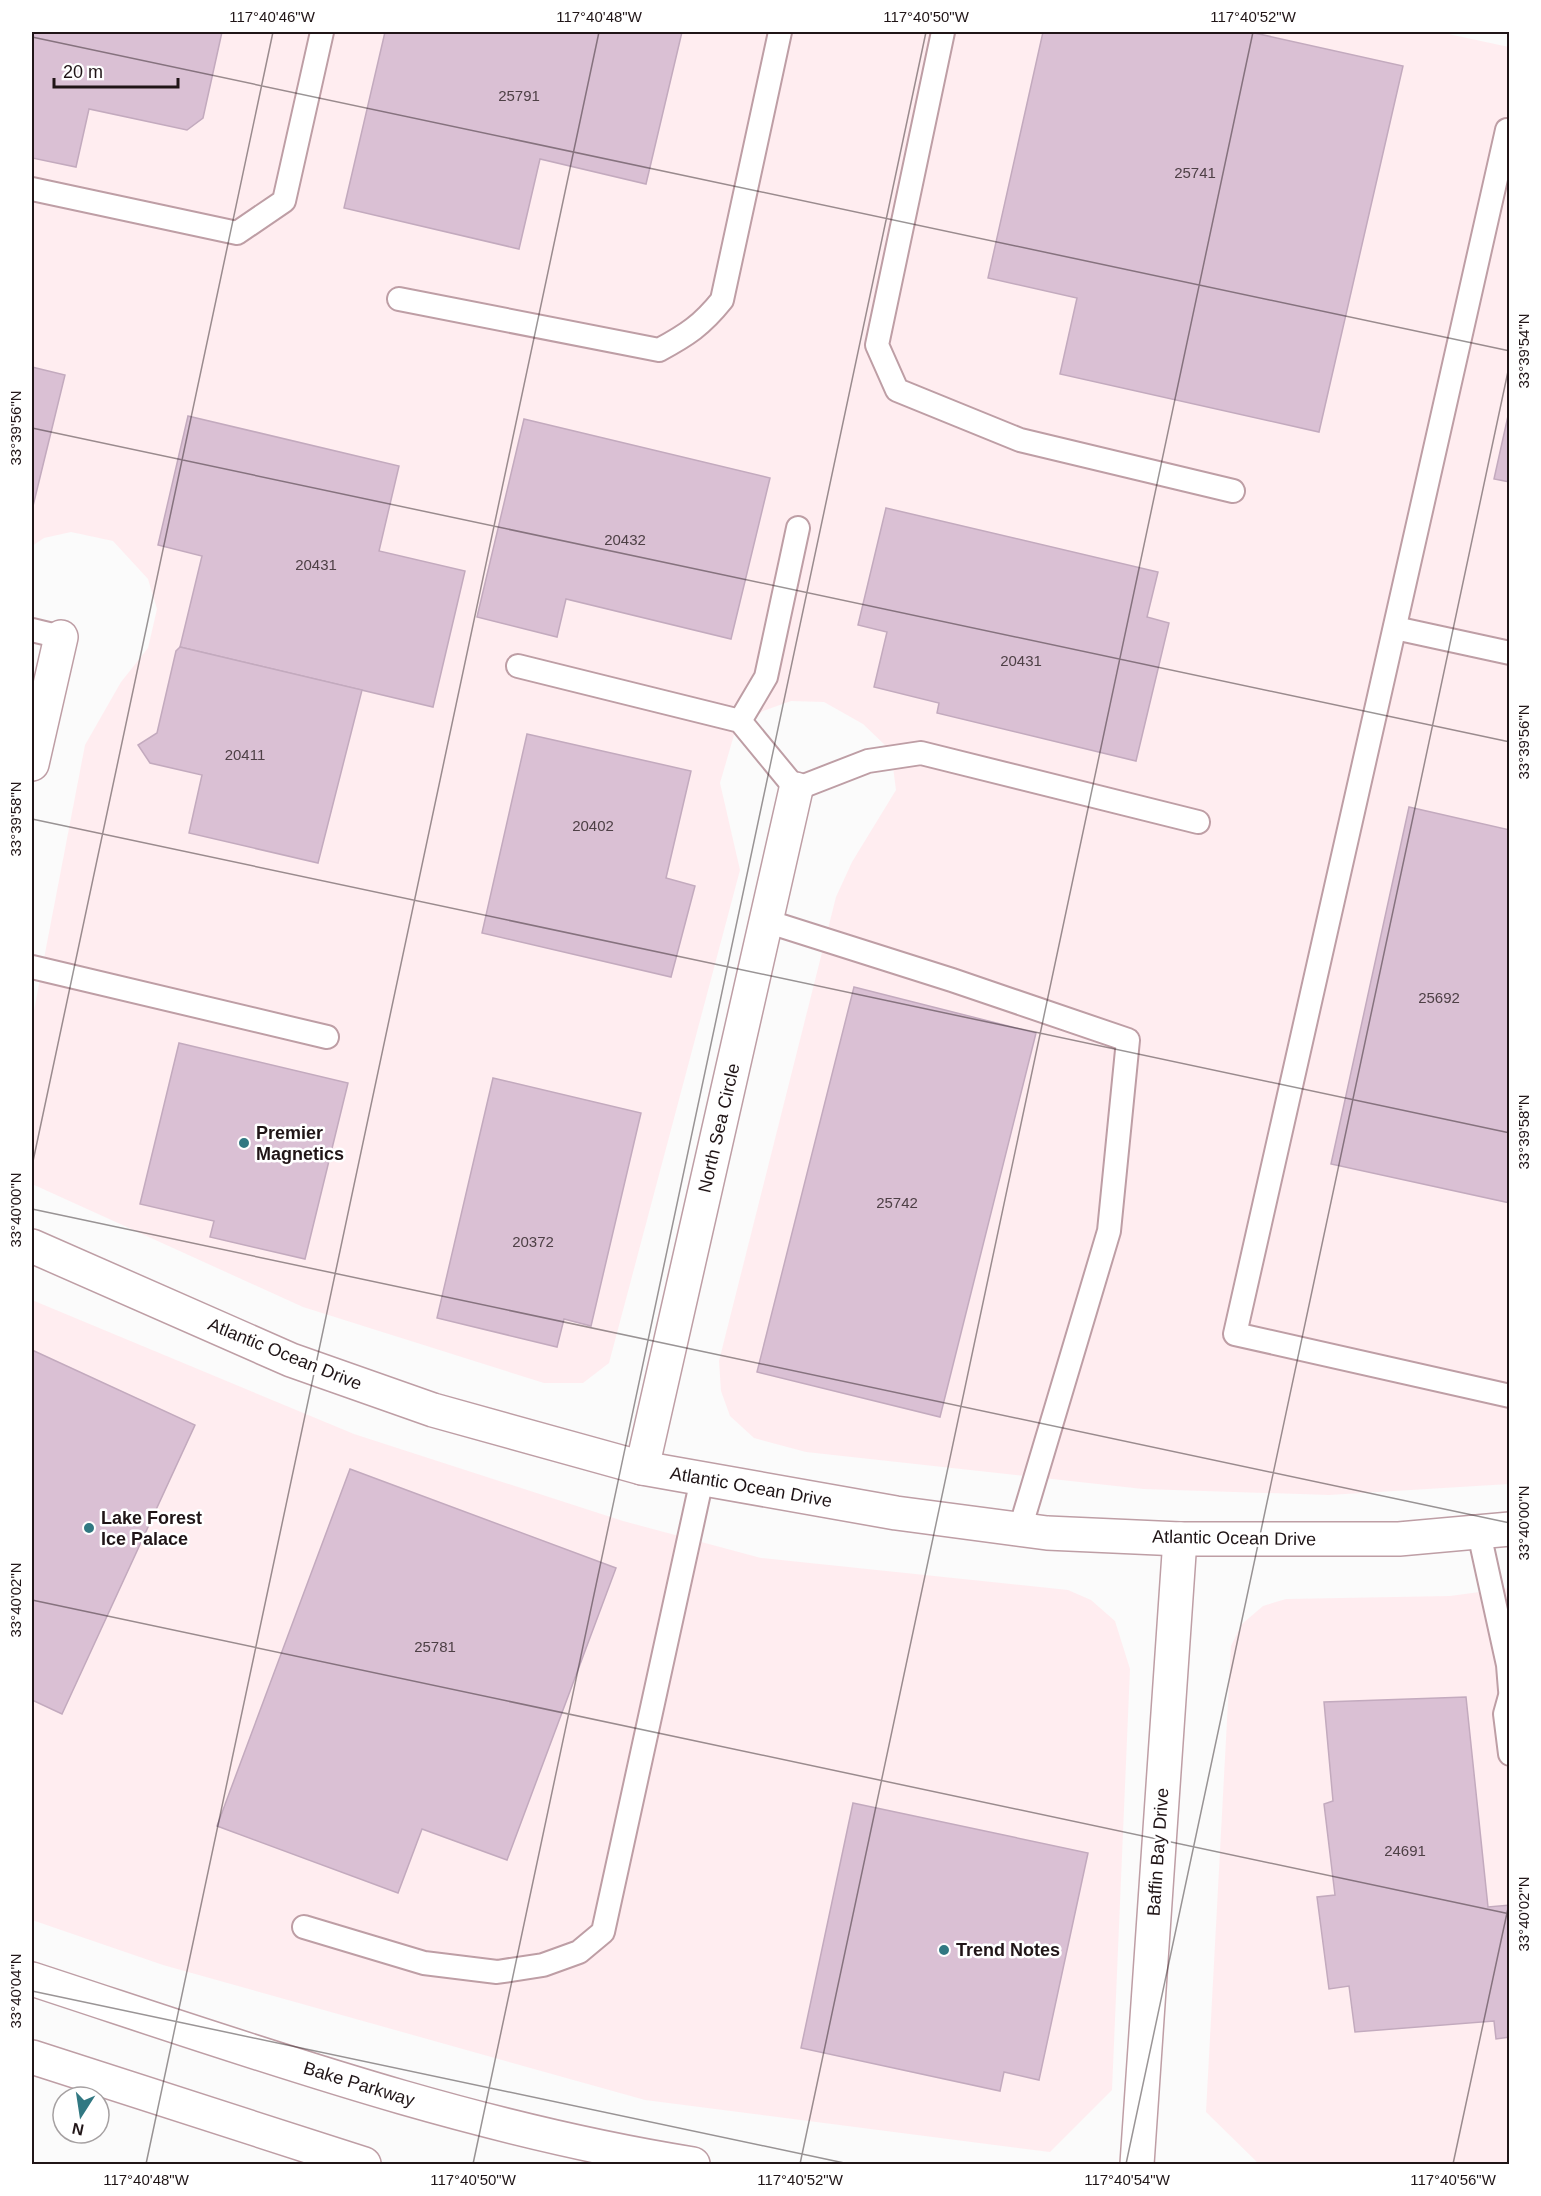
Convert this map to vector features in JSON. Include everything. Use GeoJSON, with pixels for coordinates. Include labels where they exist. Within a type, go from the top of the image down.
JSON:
{"type":"FeatureCollection","features":[{"type":"Feature","properties":{"kind":"street"},"geometry":{"type":"LineString","coordinates":[[32,765],[46,633]]}},
{"type":"Feature","properties":{"kind":"street","name":"North Sea Circle"},"geometry":{"type":"LineString","coordinates":[[642,1468],[796,789]]}},
{"type":"Feature","properties":{"kind":"street","name":"Atlantic Ocean Drive"},"geometry":{"type":"LineString","coordinates":[[32,1246],[291,1360],[433,1410],[642,1468],[896,1513],[1047,1533],[1179,1539],[1399,1539],[1494,1531]]}},
{"type":"Feature","properties":{"kind":"street","name":"Baffin Bay Drive"},"geometry":{"type":"LineString","coordinates":[[1137,2164],[1179,1539]]}},
{"type":"Feature","properties":{"kind":"street","name":"Bake Parkway"},"geometry":{"type":"LineString","coordinates":[[32,1979],[390,2095],[622,2153],[693,2164]]}},
{"type":"Feature","properties":{"kind":"street"},"geometry":{"type":"LineString","coordinates":[[32,2057],[364,2164]]}},
{"type":"Feature","properties":{"kind":"lane"},"geometry":{"type":"LineString","coordinates":[[32,189],[237,233],[284,201],[322,32]]}},
{"type":"Feature","properties":{"kind":"lane"},"geometry":{"type":"LineString","coordinates":[[399,299],[659,350],[683,337],[706,320],[722,300],[780,32]]}},
{"type":"Feature","properties":{"kind":"lane"},"geometry":{"type":"LineString","coordinates":[[943,32],[877,345],[897,390],[1020,440],[1233,491]]}},
{"type":"Feature","properties":{"kind":"lane"},"geometry":{"type":"LineString","coordinates":[[1509,131],[1507,130],[1235,1334],[1509,1396]]}},
{"type":"Feature","properties":{"kind":"lane"},"geometry":{"type":"LineString","coordinates":[[740,721],[766,677],[798,528]]}},
{"type":"Feature","properties":{"kind":"lane"},"geometry":{"type":"LineString","coordinates":[[1395,628],[1509,653]]}},
{"type":"Feature","properties":{"kind":"lane"},"geometry":{"type":"LineString","coordinates":[[518,666],[740,721],[796,789],[868,761],[921,753],[1198,822]]}},
{"type":"Feature","properties":{"kind":"lane"},"geometry":{"type":"LineString","coordinates":[[766,921],[952,980],[1128,1040],[1109,1231],[1020,1529]]}},
{"type":"Feature","properties":{"kind":"lane"},"geometry":{"type":"LineString","coordinates":[[32,967],[327,1037]]}},
{"type":"Feature","properties":{"kind":"lane"},"geometry":{"type":"LineString","coordinates":[[304,1927],[424,1963],[497,1972],[543,1965],[579,1952],[603,1932],[702,1479]]}},
{"type":"Feature","properties":{"kind":"lane"},"geometry":{"type":"LineString","coordinates":[[1494,1531],[1509,1690]]}},
{"type":"Feature","properties":{"kind":"lane"},"geometry":{"type":"LineString","coordinates":[[1509,1696],[1504,1714],[1509,1754]]}},
{"type":"Feature","properties":{"kind":"shaded area"},"geometry":{"type":"Polygon","coordinates":[[[32,32],[1439,32],[1509,47],[1509,1484],[1329,1495],[1143,1489],[806,1452],[754,1438],[730,1416],[721,1391],[719,1361],[836,897],[852,862],[896,790],[893,767],[886,746],[863,724],[824,702],[791,701],[763,711],[734,735],[720,783],[740,870],[609,1363],[583,1383],[544,1383],[303,1307],[32,1184],[32,1021],[85,745],[121,682],[148,648],[157,609],[148,579],[113,541],[71,532],[44,538],[32,546],[32,32]]]}},
{"type":"Feature","properties":{"kind":"shaded area"},"geometry":{"type":"Polygon","coordinates":[[[32,1300],[354,1434],[623,1521],[761,1558],[1068,1590],[1091,1600],[1115,1621],[1130,1669],[1112,2090],[1050,2152],[645,2100],[163,1965],[32,1920],[32,1300]]]}},
{"type":"Feature","properties":{"kind":"shaded area"},"geometry":{"type":"Polygon","coordinates":[[[1509,1588],[1509,2164],[1259,2164],[1206,2112],[1231,1646],[1242,1624],[1263,1606],[1286,1599],[1450,1596],[1509,1588]]]}},
{"type":"Feature","properties":{"kind":"building"},"geometry":{"type":"Polygon","coordinates":[[[32,32],[222,32],[203,118],[187,130],[89,109],[76,167],[32,158],[32,32]]]}},
{"type":"Feature","properties":{"kind":"building"},"geometry":{"type":"Polygon","coordinates":[[[385,32],[682,32],[646,184],[540,159],[519,249],[344,208],[385,32]]]}},
{"type":"Feature","properties":{"kind":"building"},"geometry":{"type":"Polygon","coordinates":[[[1043,32],[1250,32],[1403,66],[1319,432],[1060,374],[1077,298],[988,278],[1043,32]]]}},
{"type":"Feature","properties":{"kind":"building"},"geometry":{"type":"Polygon","coordinates":[[[32,367],[65,375],[33,506],[32,505],[32,367]]]}},
{"type":"Feature","properties":{"kind":"building"},"geometry":{"type":"Polygon","coordinates":[[[1510,407],[1510,482],[1494,479],[1510,407]]]}},
{"type":"Feature","properties":{"kind":"building"},"geometry":{"type":"Polygon","coordinates":[[[188,416],[399,466],[379,551],[465,571],[433,707],[180,647],[202,556],[158,545],[188,416]]]}},
{"type":"Feature","properties":{"kind":"building"},"geometry":{"type":"Polygon","coordinates":[[[524,419],[770,478],[731,639],[566,599],[557,637],[477,617],[524,419]]]}},
{"type":"Feature","properties":{"kind":"building"},"geometry":{"type":"Polygon","coordinates":[[[886,508],[1158,572],[1147,617],[1169,623],[1136,761],[937,713],[939,703],[874,687],[887,632],[858,625],[886,508]]]}},
{"type":"Feature","properties":{"kind":"building"},"geometry":{"type":"Polygon","coordinates":[[[180,647],[362,690],[318,863],[189,833],[202,775],[150,763],[138,745],[157,733],[176,651],[180,647]]]}},
{"type":"Feature","properties":{"kind":"building"},"geometry":{"type":"Polygon","coordinates":[[[527,734],[691,771],[666,878],[695,886],[671,977],[482,933],[527,734]]]}},
{"type":"Feature","properties":{"kind":"building"},"geometry":{"type":"Polygon","coordinates":[[[1409,807],[1510,830],[1510,1203],[1331,1164],[1409,807]]]}},
{"type":"Feature","properties":{"kind":"building"},"geometry":{"type":"Polygon","coordinates":[[[854,987],[1036,1033],[940,1417],[757,1372],[854,987]]]}},
{"type":"Feature","properties":{"kind":"building","name":"Premier Magnetics"},"geometry":{"type":"Polygon","coordinates":[[[179,1043],[348,1083],[305,1259],[210,1237],[214,1221],[140,1204],[179,1043]]]}},
{"type":"Feature","properties":{"kind":"building"},"geometry":{"type":"Polygon","coordinates":[[[493,1078],[641,1113],[591,1326],[564,1319],[557,1347],[437,1318],[493,1078]]]}},
{"type":"Feature","properties":{"kind":"building","name":"Lake Forest Ice Palace"},"geometry":{"type":"Polygon","coordinates":[[[32,1350],[195,1425],[62,1714],[32,1700],[32,1350]]]}},
{"type":"Feature","properties":{"kind":"building"},"geometry":{"type":"Polygon","coordinates":[[[350,1469],[616,1568],[507,1860],[422,1829],[398,1893],[217,1826],[350,1469]]]}},
{"type":"Feature","properties":{"kind":"building"},"geometry":{"type":"Polygon","coordinates":[[[1466,1697],[1488,1907],[1510,1905],[1510,2037],[1496,2039],[1494,2021],[1355,2032],[1349,1986],[1329,1989],[1317,1897],[1335,1895],[1324,1804],[1333,1801],[1324,1702],[1466,1697]]]}},
{"type":"Feature","properties":{"kind":"building","name":"Trend Notes"},"geometry":{"type":"Polygon","coordinates":[[[853,1803],[1088,1853],[1039,2080],[1004,2072],[1000,2091],[801,2048],[853,1803]]]}},
{"type":"Feature","properties":{"kind":"place","name":"Premier Magnetics"},"geometry":{"type":"Point","coordinates":[244,1143]}},
{"type":"Feature","properties":{"kind":"place","name":"Lake Forest Ice Palace"},"geometry":{"type":"Point","coordinates":[89,1528]}},
{"type":"Feature","properties":{"kind":"place","name":"Trend Notes"},"geometry":{"type":"Point","coordinates":[944,1950]}}]}
